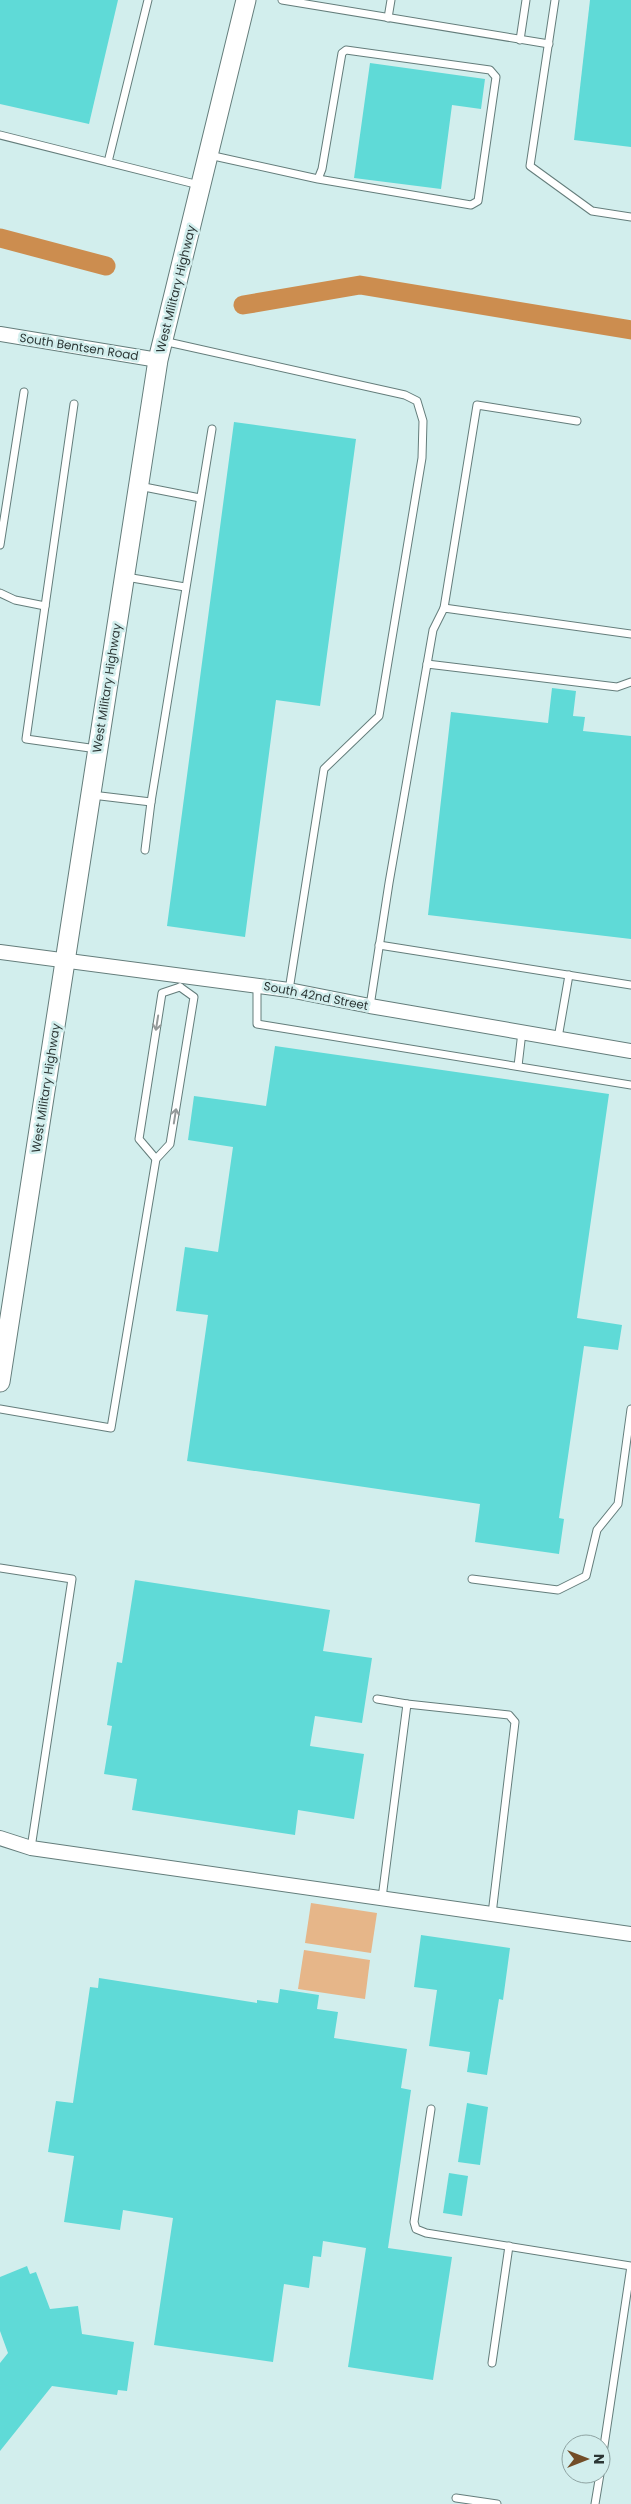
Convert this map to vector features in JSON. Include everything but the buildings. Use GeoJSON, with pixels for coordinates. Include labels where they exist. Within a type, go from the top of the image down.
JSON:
{"type":"FeatureCollection","features":[{"type":"Feature","properties":{"kind":"main road","name":"West Military Highway"},"geometry":{"type":"LineString","coordinates":[[0,1382],[158,360],[246,0]]}},
{"type":"Feature","properties":{"kind":"street","name":"South Bentsen Road"},"geometry":{"type":"LineString","coordinates":[[0,334],[158,360]]}},
{"type":"Feature","properties":{"kind":"street","name":"South 42nd Street"},"geometry":{"type":"LineString","coordinates":[[0,952],[180,981],[257,985],[631,1050]]}},
{"type":"Feature","properties":{"kind":"street"},"geometry":{"type":"LineString","coordinates":[[0,1838],[31,1848],[631,1934]]}},
{"type":"Feature","properties":{"kind":"lane"},"geometry":{"type":"LineString","coordinates":[[108,162],[148,0]]}},
{"type":"Feature","properties":{"kind":"lane"},"geometry":{"type":"LineString","coordinates":[[282,0],[549,44]]}},
{"type":"Feature","properties":{"kind":"lane"},"geometry":{"type":"LineString","coordinates":[[388,18],[390,0]]}},
{"type":"Feature","properties":{"kind":"lane"},"geometry":{"type":"LineString","coordinates":[[520,40],[526,0]]}},
{"type":"Feature","properties":{"kind":"lane"},"geometry":{"type":"LineString","coordinates":[[555,0],[530,166],[592,211],[631,217]]}},
{"type":"Feature","properties":{"kind":"lane"},"geometry":{"type":"LineString","coordinates":[[209,155],[318,179],[471,205],[478,201],[496,77],[490,70],[346,50],[342,53],[322,169],[318,179]]}},
{"type":"Feature","properties":{"kind":"lane"},"geometry":{"type":"LineString","coordinates":[[0,135],[201,185]]}},
{"type":"Feature","properties":{"kind":"lane"},"geometry":{"type":"LineString","coordinates":[[163,341],[405,395],[416,402],[423,421],[422,458],[379,716],[324,769],[289,990]]}},
{"type":"Feature","properties":{"kind":"lane"},"geometry":{"type":"LineString","coordinates":[[0,544],[24,392]]}},
{"type":"Feature","properties":{"kind":"lane"},"geometry":{"type":"LineString","coordinates":[[74,404],[26,739],[97,750]]}},
{"type":"Feature","properties":{"kind":"lane"},"geometry":{"type":"LineString","coordinates":[[370,1006],[427,664],[434,630],[444,608],[477,405],[576,421]]}},
{"type":"Feature","properties":{"kind":"lane"},"geometry":{"type":"LineString","coordinates":[[145,850],[185,587],[212,429]]}},
{"type":"Feature","properties":{"kind":"lane"},"geometry":{"type":"LineString","coordinates":[[138,486],[200,498]]}},
{"type":"Feature","properties":{"kind":"lane"},"geometry":{"type":"LineString","coordinates":[[124,577],[185,587]]}},
{"type":"Feature","properties":{"kind":"lane"},"geometry":{"type":"LineString","coordinates":[[0,593],[15,600],[45,606]]}},
{"type":"Feature","properties":{"kind":"lane"},"geometry":{"type":"LineString","coordinates":[[444,608],[631,634]]}},
{"type":"Feature","properties":{"kind":"lane"},"geometry":{"type":"LineString","coordinates":[[427,664],[617,687],[631,682]]}},
{"type":"Feature","properties":{"kind":"lane"},"geometry":{"type":"LineString","coordinates":[[91,794],[151,802]]}},
{"type":"Feature","properties":{"kind":"lane"},"geometry":{"type":"LineString","coordinates":[[379,945],[631,985]]}},
{"type":"Feature","properties":{"kind":"lane"},"geometry":{"type":"LineString","coordinates":[[558,1038],[569,975]]}},
{"type":"Feature","properties":{"kind":"lane"},"geometry":{"type":"LineString","coordinates":[[0,1409],[111,1428],[156,1159],[170,1144],[194,997],[180,981],[162,993],[139,1139],[156,1159]]}},
{"type":"Feature","properties":{"kind":"lane"},"geometry":{"type":"LineString","coordinates":[[257,985],[257,1024],[631,1085]]}},
{"type":"Feature","properties":{"kind":"lane"},"geometry":{"type":"LineString","coordinates":[[518,1066],[522,1032]]}},
{"type":"Feature","properties":{"kind":"lane"},"geometry":{"type":"LineString","coordinates":[[472,1579],[558,1590],[586,1576],[597,1530],[618,1504],[631,1408]]}},
{"type":"Feature","properties":{"kind":"lane"},"geometry":{"type":"LineString","coordinates":[[0,1568],[72,1579],[31,1848]]}},
{"type":"Feature","properties":{"kind":"lane"},"geometry":{"type":"LineString","coordinates":[[376,1699],[509,1715],[515,1722],[492,1914]]}},
{"type":"Feature","properties":{"kind":"lane"},"geometry":{"type":"LineString","coordinates":[[382,1898],[407,1704]]}},
{"type":"Feature","properties":{"kind":"lane"},"geometry":{"type":"LineString","coordinates":[[431,2109],[414,2222],[416,2229],[426,2233],[630,2266],[606,2434]]}},
{"type":"Feature","properties":{"kind":"lane"},"geometry":{"type":"LineString","coordinates":[[492,2363],[509,2246]]}},
{"type":"Feature","properties":{"kind":"lane"},"geometry":{"type":"LineString","coordinates":[[595,2504],[598,2484]]}},
{"type":"Feature","properties":{"kind":"lane"},"geometry":{"type":"LineString","coordinates":[[456,2498],[497,2504]]}},
{"type":"Feature","properties":{"kind":"shaded area"},"geometry":{"type":"Polygon","coordinates":[[[311,1903],[377,1913],[371,1953],[305,1943],[311,1903]]]}},
{"type":"Feature","properties":{"kind":"shaded area"},"geometry":{"type":"Polygon","coordinates":[[[304,1950],[370,1960],[365,1999],[298,1989],[304,1950]]]}},
{"type":"Feature","properties":{"kind":"waterway"},"geometry":{"type":"LineString","coordinates":[[0,238],[106,266]]}},
{"type":"Feature","properties":{"kind":"waterway"},"geometry":{"type":"LineString","coordinates":[[243,305],[360,285],[631,330]]}}]}
